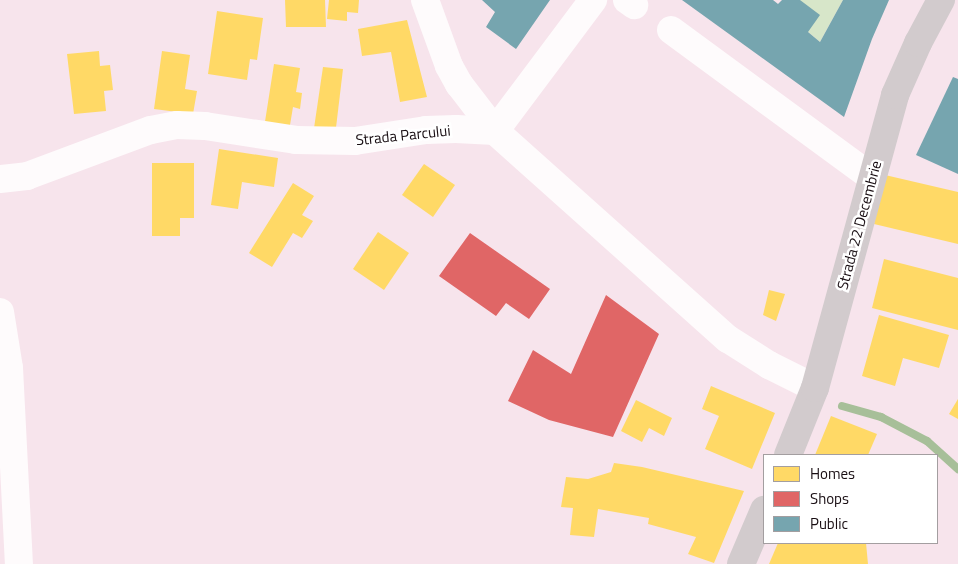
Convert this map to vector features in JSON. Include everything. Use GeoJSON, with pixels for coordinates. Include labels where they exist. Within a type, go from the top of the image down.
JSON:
{"type":"FeatureCollection","features":[{"type":"Feature","properties":{"kind":"main road","name":"Strada 22 Decembrie"},"geometry":{"type":"LineString","coordinates":[[788,454],[815,388],[860,229],[871,177],[895,95],[918,42],[941,0]]}},
{"type":"Feature","properties":{"kind":"main road"},"geometry":{"type":"LineString","coordinates":[[741,564],[763,512]]}},
{"type":"Feature","properties":{"kind":"street"},"geometry":{"type":"LineString","coordinates":[[425,0],[449,66],[459,84],[494,131],[728,339],[769,365],[815,388]]}},
{"type":"Feature","properties":{"kind":"street"},"geometry":{"type":"LineString","coordinates":[[494,131],[593,0]]}},
{"type":"Feature","properties":{"kind":"street"},"geometry":{"type":"LineString","coordinates":[[671,30],[871,177]]}},
{"type":"Feature","properties":{"kind":"street","name":"Strada Parcului"},"geometry":{"type":"LineString","coordinates":[[0,179],[27,176],[151,130],[177,125],[205,126],[296,140],[355,141],[426,130],[494,131]]}},
{"type":"Feature","properties":{"kind":"street"},"geometry":{"type":"LineString","coordinates":[[0,312],[9,368],[19,564]]}},
{"type":"Feature","properties":{"kind":"green space"},"geometry":{"type":"Polygon","coordinates":[[[800,0],[843,0],[820,42],[808,32],[800,0]]]}},
{"type":"Feature","properties":{"kind":"building: Homes"},"geometry":{"type":"Polygon","coordinates":[[[285,0],[325,0],[326,27],[286,27],[285,0]]]}},
{"type":"Feature","properties":{"kind":"building: Homes"},"geometry":{"type":"Polygon","coordinates":[[[329,0],[359,0],[358,13],[347,12],[347,21],[327,19],[329,0]]]}},
{"type":"Feature","properties":{"kind":"building: Homes"},"geometry":{"type":"Polygon","coordinates":[[[217,11],[263,18],[257,60],[250,59],[247,80],[208,74],[217,11]]]}},
{"type":"Feature","properties":{"kind":"building: Homes"},"geometry":{"type":"Polygon","coordinates":[[[407,20],[427,97],[400,102],[391,52],[362,56],[358,29],[407,20]]]}},
{"type":"Feature","properties":{"kind":"building: Homes"},"geometry":{"type":"Polygon","coordinates":[[[99,51],[100,66],[110,65],[113,90],[104,91],[106,111],[74,114],[67,54],[99,51]]]}},
{"type":"Feature","properties":{"kind":"building: Homes"},"geometry":{"type":"Polygon","coordinates":[[[162,51],[190,55],[185,89],[197,91],[193,114],[154,109],[162,51]]]}},
{"type":"Feature","properties":{"kind":"building: Homes"},"geometry":{"type":"Polygon","coordinates":[[[274,64],[300,68],[296,92],[302,93],[300,109],[293,107],[289,131],[264,128],[274,64]]]}},
{"type":"Feature","properties":{"kind":"building: Homes"},"geometry":{"type":"Polygon","coordinates":[[[323,67],[343,69],[335,136],[313,135],[323,67]]]}},
{"type":"Feature","properties":{"kind":"building: Homes"},"geometry":{"type":"Polygon","coordinates":[[[219,149],[278,158],[274,187],[242,182],[238,209],[211,205],[219,149]]]}},
{"type":"Feature","properties":{"kind":"building: Homes"},"geometry":{"type":"Polygon","coordinates":[[[152,163],[194,163],[194,218],[180,218],[180,236],[152,236],[152,163]]]}},
{"type":"Feature","properties":{"kind":"building: Homes"},"geometry":{"type":"Polygon","coordinates":[[[424,164],[455,185],[433,217],[402,195],[424,164]]]}},
{"type":"Feature","properties":{"kind":"building: Homes"},"geometry":{"type":"Polygon","coordinates":[[[885,175],[958,192],[958,244],[874,224],[885,175]]]}},
{"type":"Feature","properties":{"kind":"building: Homes"},"geometry":{"type":"Polygon","coordinates":[[[293,183],[314,196],[302,215],[313,221],[302,238],[293,233],[272,267],[249,253],[293,183]]]}},
{"type":"Feature","properties":{"kind":"building: Homes"},"geometry":{"type":"Polygon","coordinates":[[[378,232],[409,253],[384,290],[353,269],[378,232]]]}},
{"type":"Feature","properties":{"kind":"building: Homes"},"geometry":{"type":"Polygon","coordinates":[[[884,259],[958,278],[958,330],[872,308],[884,259]]]}},
{"type":"Feature","properties":{"kind":"building: Homes"},"geometry":{"type":"Polygon","coordinates":[[[769,290],[785,294],[776,321],[763,315],[769,290]]]}},
{"type":"Feature","properties":{"kind":"building: Homes"},"geometry":{"type":"Polygon","coordinates":[[[879,315],[949,335],[939,368],[903,358],[895,386],[862,376],[879,315]]]}},
{"type":"Feature","properties":{"kind":"building: Homes"},"geometry":{"type":"Polygon","coordinates":[[[711,386],[775,413],[752,469],[705,449],[719,416],[702,409],[711,386]]]}},
{"type":"Feature","properties":{"kind":"building: Homes"},"geometry":{"type":"Polygon","coordinates":[[[958,399],[958,419],[949,414],[958,399]]]}},
{"type":"Feature","properties":{"kind":"building: Homes"},"geometry":{"type":"Polygon","coordinates":[[[636,400],[672,418],[664,436],[649,428],[642,442],[621,431],[636,400]]]}},
{"type":"Feature","properties":{"kind":"building: Homes"},"geometry":{"type":"Polygon","coordinates":[[[831,416],[877,434],[868,454],[815,454],[831,416]]]}},
{"type":"Feature","properties":{"kind":"building: Homes"},"geometry":{"type":"Polygon","coordinates":[[[614,463],[642,467],[744,491],[714,563],[688,554],[696,537],[648,524],[649,518],[598,509],[594,537],[570,535],[573,508],[561,507],[566,477],[588,479],[611,472],[614,463]]]}},
{"type":"Feature","properties":{"kind":"building: Homes"},"geometry":{"type":"Polygon","coordinates":[[[778,544],[866,544],[868,564],[769,564],[778,544]]]}},
{"type":"Feature","properties":{"kind":"building: Shops"},"geometry":{"type":"Polygon","coordinates":[[[470,233],[550,289],[529,319],[506,303],[496,316],[439,276],[470,233]]]}},
{"type":"Feature","properties":{"kind":"building: Shops"},"geometry":{"type":"Polygon","coordinates":[[[606,295],[659,334],[613,437],[549,420],[508,401],[533,350],[571,374],[606,295]]]}},
{"type":"Feature","properties":{"kind":"building: Public"},"geometry":{"type":"Polygon","coordinates":[[[482,0],[550,0],[516,49],[486,27],[495,12],[482,0]]]}},
{"type":"Feature","properties":{"kind":"building: Public"},"geometry":{"type":"Polygon","coordinates":[[[682,0],[773,0],[778,4],[782,0],[800,0],[820,15],[808,32],[820,42],[843,0],[889,0],[872,39],[844,117],[682,0]]]}},
{"type":"Feature","properties":{"kind":"building: Public"},"geometry":{"type":"Polygon","coordinates":[[[953,77],[958,79],[958,174],[916,155],[953,77]]]}},
{"type":"Feature","properties":{"kind":"waterway"},"geometry":{"type":"LineString","coordinates":[[842,406],[881,417],[927,441],[958,469]]}}]}
